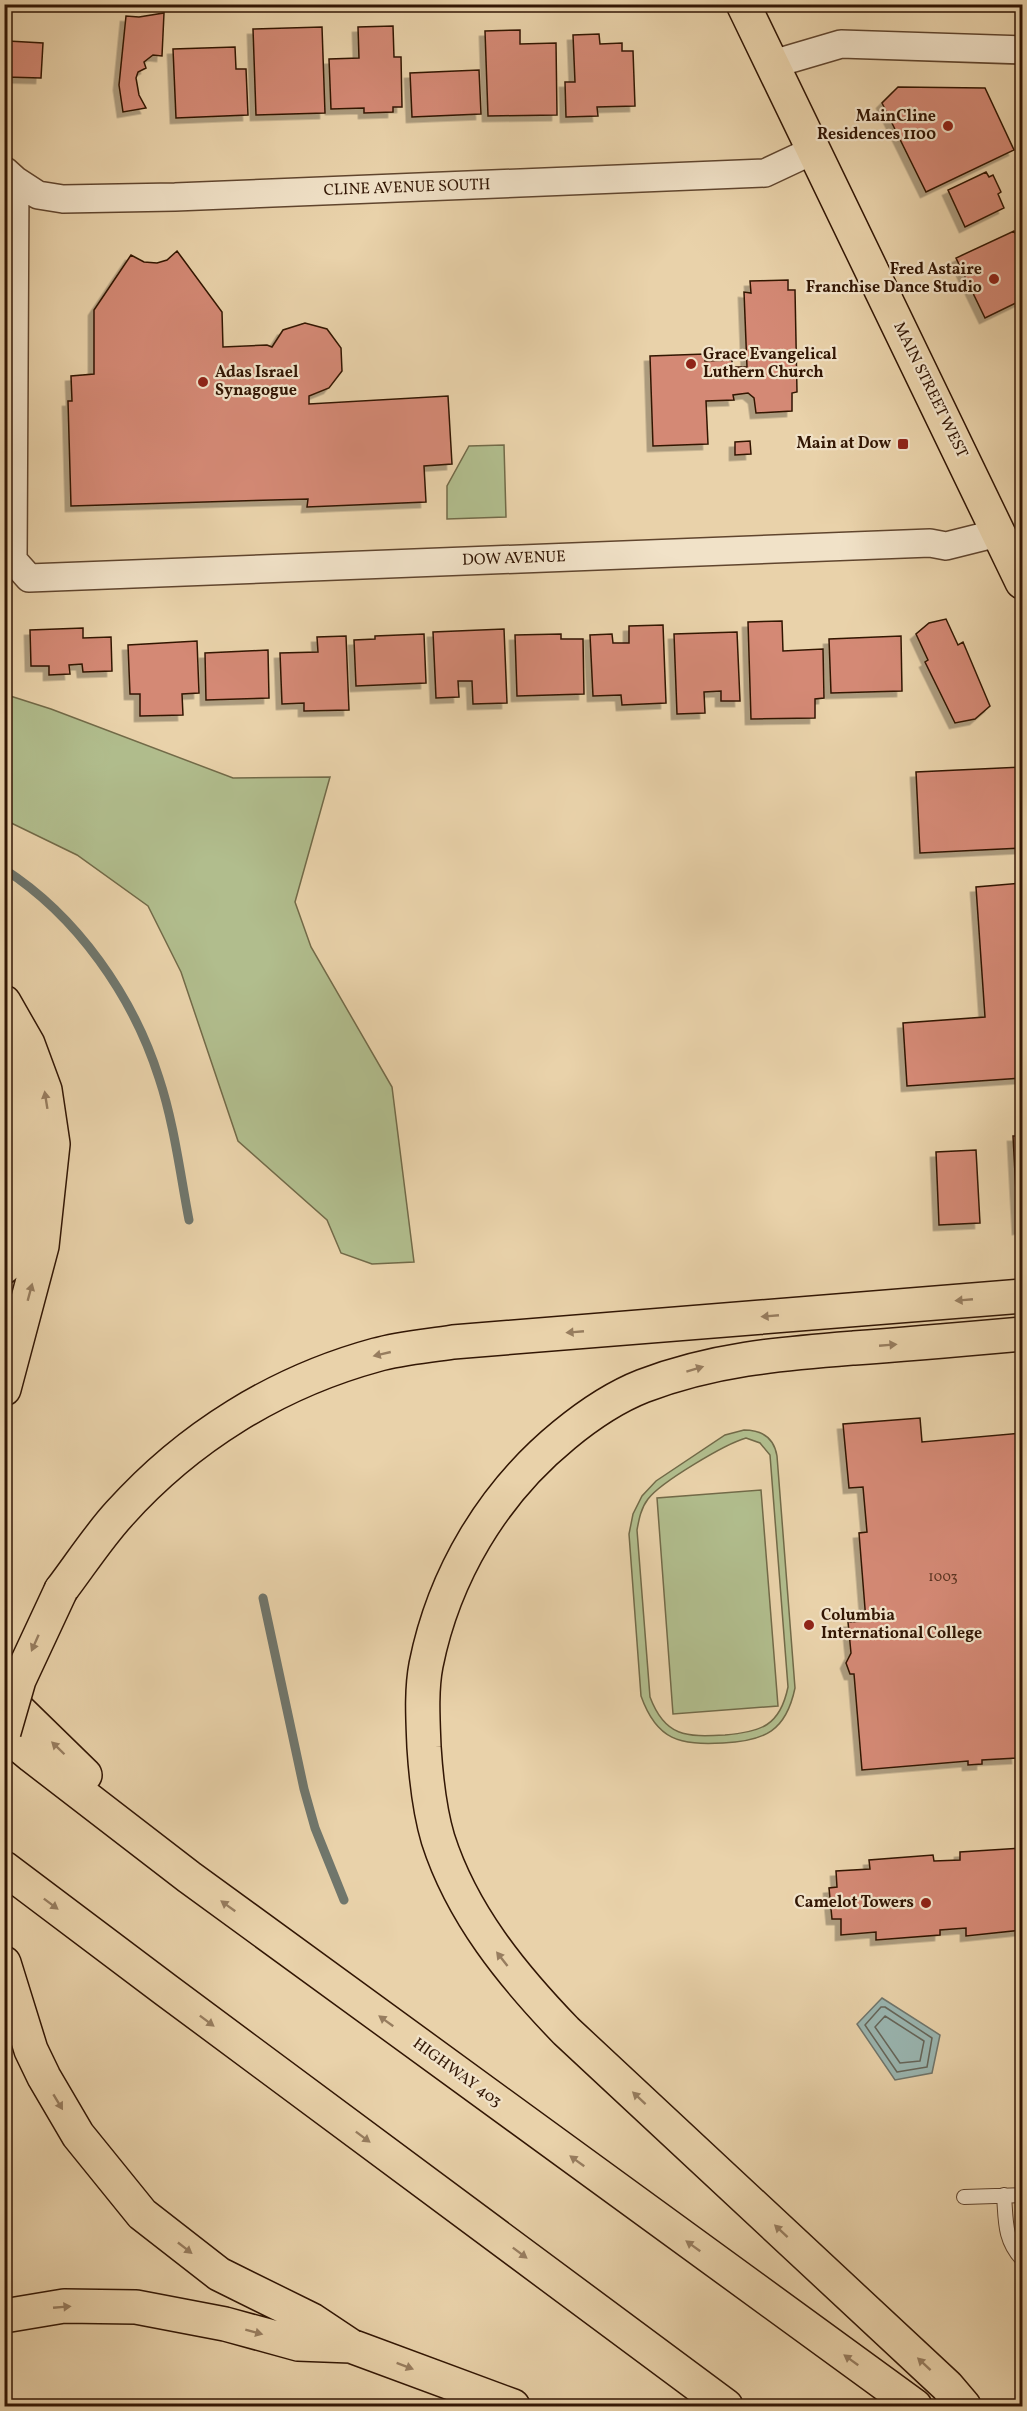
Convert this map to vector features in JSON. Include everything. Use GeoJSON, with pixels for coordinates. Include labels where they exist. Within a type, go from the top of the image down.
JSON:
{"type":"FeatureCollection","features":[{"type":"Feature","properties":{"kind":"main road","name":"MAIN STREET WEST"},"geometry":{"type":"LineString","coordinates":[[743,4],[1023,582]]}},
{"type":"Feature","properties":{"kind":"main road"},"geometry":{"type":"LineString","coordinates":[[4,1002],[28,1044],[45,1090],[53,1144],[42,1246],[4,1389]]}},
{"type":"Feature","properties":{"kind":"main road"},"geometry":{"type":"LineString","coordinates":[[4,1061],[13,1078],[21,1129],[20,1186],[11,1241],[4,1267]]}},
{"type":"Feature","properties":{"kind":"main road"},"geometry":{"type":"LineString","coordinates":[[4,1732],[20,1680],[61,1590],[117,1515],[159,1472],[206,1436],[248,1408],[291,1385],[377,1354],[453,1342],[1023,1296]]}},
{"type":"Feature","properties":{"kind":"main road"},"geometry":{"type":"LineString","coordinates":[[964,2406],[947,2386],[566,2031],[526,1990],[491,1944],[460,1891],[436,1828],[426,1785],[423,1724],[426,1668],[441,1611],[463,1557],[495,1505],[543,1452],[584,1419],[639,1387],[700,1366],[762,1356],[1023,1334]]}},
{"type":"Feature","properties":{"kind":"main road"},"geometry":{"type":"LineString","coordinates":[[4,1696],[189,1877]]}},
{"type":"Feature","properties":{"kind":"main road","name":"HIGHWAY 403"},"geometry":{"type":"LineString","coordinates":[[4,1732],[189,1877],[915,2406]]}},
{"type":"Feature","properties":{"kind":"main road"},"geometry":{"type":"LineString","coordinates":[[4,1868],[726,2406]]}},
{"type":"Feature","properties":{"kind":"main road"},"geometry":{"type":"LineString","coordinates":[[4,1963],[31,2050],[44,2077],[78,2134],[142,2214],[219,2274],[312,2320],[351,2346],[513,2406]]}},
{"type":"Feature","properties":{"kind":"main road"},"geometry":{"type":"LineString","coordinates":[[4,2316],[64,2306],[136,2307],[225,2324],[298,2344],[351,2346]]}},
{"type":"Feature","properties":{"kind":"street"},"geometry":{"type":"LineString","coordinates":[[773,64],[841,44],[1023,50]]}},
{"type":"Feature","properties":{"kind":"street","name":"CLINE AVENUE SOUTH"},"geometry":{"type":"LineString","coordinates":[[10,175],[38,195],[63,199],[176,197],[765,173],[814,150]]}},
{"type":"Feature","properties":{"kind":"street"},"geometry":{"type":"LineString","coordinates":[[9,493],[10,175]]}},
{"type":"Feature","properties":{"kind":"street","name":"DOW AVENUE"},"geometry":{"type":"LineString","coordinates":[[9,493],[13,560],[29,578],[930,543],[946,546],[998,533]]}},
{"type":"Feature","properties":{"kind":"lane"},"geometry":{"type":"LineString","coordinates":[[964,2197],[1023,2194]]}},
{"type":"Feature","properties":{"kind":"lane"},"geometry":{"type":"LineString","coordinates":[[1004,2195],[1007,2232],[1013,2249],[1023,2259]]}},
{"type":"Feature","properties":{"kind":"green space"},"geometry":{"type":"Polygon","coordinates":[[[504,445],[506,517],[447,519],[447,486],[469,446],[504,445]]]}},
{"type":"Feature","properties":{"kind":"green space"},"geometry":{"type":"Polygon","coordinates":[[[4,694],[51,709],[233,778],[330,777],[295,902],[311,947],[392,1087],[414,1262],[372,1264],[341,1253],[327,1220],[238,1141],[181,972],[148,906],[77,855],[5,820],[4,694]]]}},
{"type":"Feature","properties":{"kind":"green space"},"geometry":{"type":"Polygon","coordinates":[[[744,1430],[762,1433],[773,1444],[777,1456],[795,1688],[786,1714],[779,1724],[762,1736],[738,1742],[694,1743],[682,1741],[663,1731],[647,1711],[641,1696],[629,1534],[633,1514],[642,1496],[656,1481],[725,1435],[744,1430]],[[746,1438],[694,1464],[655,1492],[642,1510],[637,1530],[650,1697],[663,1720],[678,1732],[699,1736],[725,1735],[759,1729],[774,1719],[780,1711],[788,1687],[770,1455],[760,1443],[746,1438]]]}},
{"type":"Feature","properties":{"kind":"green space"},"geometry":{"type":"Polygon","coordinates":[[[761,1490],[778,1706],[673,1714],[657,1498],[761,1490]]]}},
{"type":"Feature","properties":{"kind":"water"},"geometry":{"type":"Polygon","coordinates":[[[882,1998],[940,2035],[932,2073],[895,2080],[857,2024],[882,1998]]]}},
{"type":"Feature","properties":{"kind":"building"},"geometry":{"type":"Polygon","coordinates":[[[164,13],[162,56],[153,55],[144,62],[146,68],[138,72],[136,78],[139,95],[146,108],[123,112],[119,85],[126,16],[139,17],[164,13]]]}},
{"type":"Feature","properties":{"kind":"building"},"geometry":{"type":"Polygon","coordinates":[[[393,26],[394,57],[401,57],[402,107],[393,107],[393,112],[364,113],[364,108],[331,109],[329,59],[359,58],[358,27],[393,26]]]}},
{"type":"Feature","properties":{"kind":"building"},"geometry":{"type":"Polygon","coordinates":[[[322,27],[325,113],[256,115],[253,29],[322,27]]]}},
{"type":"Feature","properties":{"kind":"building"},"geometry":{"type":"Polygon","coordinates":[[[520,30],[520,44],[556,43],[557,115],[488,116],[485,31],[520,30]]]}},
{"type":"Feature","properties":{"kind":"building"},"geometry":{"type":"Polygon","coordinates":[[[599,34],[600,44],[622,43],[622,51],[633,51],[635,106],[597,107],[598,116],[566,117],[565,82],[575,82],[573,35],[599,34]]]}},
{"type":"Feature","properties":{"kind":"building"},"geometry":{"type":"Polygon","coordinates":[[[8,41],[43,43],[41,78],[6,77],[8,41]]]}},
{"type":"Feature","properties":{"kind":"building"},"geometry":{"type":"Polygon","coordinates":[[[235,47],[236,69],[246,69],[248,115],[176,118],[173,49],[235,47]]]}},
{"type":"Feature","properties":{"kind":"building"},"geometry":{"type":"Polygon","coordinates":[[[479,70],[481,114],[412,117],[410,73],[479,70]]]}},
{"type":"Feature","properties":{"kind":"building","name":"MainCline Residences 1100"},"geometry":{"type":"Polygon","coordinates":[[[898,87],[985,88],[1014,150],[926,192],[882,103],[898,87]]]}},
{"type":"Feature","properties":{"kind":"building"},"geometry":{"type":"Polygon","coordinates":[[[986,172],[989,177],[993,175],[1001,192],[998,194],[1004,208],[965,227],[948,190],[986,172]]]}},
{"type":"Feature","properties":{"kind":"building","name":"Fred Astaire Franchise Dance Studio"},"geometry":{"type":"Polygon","coordinates":[[[1014,231],[1022,248],[1022,300],[985,318],[956,258],[1014,231]]]}},
{"type":"Feature","properties":{"kind":"building","name":"Adas Israel Synagogue"},"geometry":{"type":"Polygon","coordinates":[[[177,251],[222,312],[223,347],[267,345],[272,347],[283,330],[305,323],[327,329],[341,348],[342,371],[329,388],[309,396],[309,404],[448,396],[452,464],[424,466],[426,502],[307,507],[308,499],[71,506],[68,401],[72,401],[71,376],[94,374],[94,310],[131,255],[144,262],[157,263],[167,260],[177,251]]]}},
{"type":"Feature","properties":{"kind":"building","name":"Grace Evangelical Luthern Church"},"geometry":{"type":"Polygon","coordinates":[[[788,280],[788,290],[795,290],[797,392],[792,393],[792,411],[756,413],[754,398],[748,393],[733,395],[734,400],[706,401],[708,444],[653,446],[650,356],[705,354],[705,361],[732,360],[732,367],[747,367],[744,292],[751,293],[750,281],[788,280]]]}},
{"type":"Feature","properties":{"kind":"building"},"geometry":{"type":"Polygon","coordinates":[[[750,441],[751,454],[735,455],[735,442],[750,441]]]}},
{"type":"Feature","properties":{"kind":"building"},"geometry":{"type":"Polygon","coordinates":[[[946,619],[958,645],[963,642],[990,706],[975,719],[955,723],[925,662],[928,660],[916,634],[929,623],[946,619]]]}},
{"type":"Feature","properties":{"kind":"building"},"geometry":{"type":"Polygon","coordinates":[[[782,621],[783,651],[823,649],[824,698],[815,699],[815,718],[751,719],[748,622],[782,621]]]}},
{"type":"Feature","properties":{"kind":"building"},"geometry":{"type":"Polygon","coordinates":[[[663,625],[666,703],[622,705],[621,695],[593,696],[590,635],[612,634],[613,643],[629,643],[629,626],[663,625]]]}},
{"type":"Feature","properties":{"kind":"building"},"geometry":{"type":"Polygon","coordinates":[[[83,628],[83,638],[111,637],[112,671],[83,672],[82,664],[69,665],[70,674],[49,675],[49,666],[31,666],[30,630],[83,628]]]}},
{"type":"Feature","properties":{"kind":"building"},"geometry":{"type":"Polygon","coordinates":[[[504,629],[507,703],[473,704],[472,681],[458,681],[459,697],[436,698],[433,632],[504,629]]]}},
{"type":"Feature","properties":{"kind":"building"},"geometry":{"type":"Polygon","coordinates":[[[737,632],[740,701],[721,701],[721,691],[704,692],[705,713],[677,714],[674,634],[737,632]]]}},
{"type":"Feature","properties":{"kind":"building"},"geometry":{"type":"Polygon","coordinates":[[[424,634],[426,683],[356,686],[354,640],[375,639],[375,636],[424,634]]]}},
{"type":"Feature","properties":{"kind":"building"},"geometry":{"type":"Polygon","coordinates":[[[561,634],[561,639],[583,639],[584,694],[517,696],[515,635],[561,634]]]}},
{"type":"Feature","properties":{"kind":"building"},"geometry":{"type":"Polygon","coordinates":[[[346,636],[349,710],[304,711],[304,703],[282,704],[280,653],[318,652],[317,637],[346,636]]]}},
{"type":"Feature","properties":{"kind":"building"},"geometry":{"type":"Polygon","coordinates":[[[901,636],[902,691],[831,693],[829,639],[901,636]]]}},
{"type":"Feature","properties":{"kind":"building"},"geometry":{"type":"Polygon","coordinates":[[[197,641],[199,693],[182,694],[183,715],[140,716],[140,694],[130,694],[128,645],[197,641]]]}},
{"type":"Feature","properties":{"kind":"building"},"geometry":{"type":"Polygon","coordinates":[[[268,650],[269,698],[206,700],[205,653],[268,650]]]}},
{"type":"Feature","properties":{"kind":"building"},"geometry":{"type":"Polygon","coordinates":[[[1022,767],[1022,848],[920,853],[916,772],[1022,767]]]}},
{"type":"Feature","properties":{"kind":"building"},"geometry":{"type":"Polygon","coordinates":[[[1022,883],[1022,1078],[907,1086],[903,1023],[985,1017],[976,887],[1022,883]]]}},
{"type":"Feature","properties":{"kind":"building"},"geometry":{"type":"Polygon","coordinates":[[[1013,1136],[1022,1136],[1022,1228],[1018,1229],[1013,1136]]]}},
{"type":"Feature","properties":{"kind":"building"},"geometry":{"type":"Polygon","coordinates":[[[976,1150],[980,1223],[939,1225],[936,1152],[976,1150]]]}},
{"type":"Feature","properties":{"kind":"building"},"geometry":{"type":"Polygon","coordinates":[[[920,1418],[922,1442],[1022,1433],[1022,1744],[1016,1745],[1017,1758],[982,1760],[982,1764],[968,1765],[968,1761],[862,1770],[854,1674],[850,1674],[846,1663],[851,1653],[848,1622],[866,1621],[859,1533],[867,1532],[863,1487],[849,1488],[843,1424],[920,1418]]]}},
{"type":"Feature","properties":{"kind":"building","name":"Camelot Towers"},"geometry":{"type":"Polygon","coordinates":[[[1022,1848],[1022,1930],[966,1936],[966,1928],[940,1930],[940,1935],[876,1940],[876,1932],[841,1935],[841,1919],[832,1919],[829,1888],[837,1887],[836,1871],[870,1869],[869,1860],[933,1855],[934,1861],[960,1860],[960,1852],[1022,1848]]]}},
{"type":"Feature","properties":{"kind":"waterway"},"geometry":{"type":"LineString","coordinates":[[4,869],[31,888],[78,934],[118,988],[134,1017],[148,1047],[164,1095],[173,1130],[189,1220]]}},
{"type":"Feature","properties":{"kind":"waterway"},"geometry":{"type":"LineString","coordinates":[[263,1598],[304,1789],[315,1828],[344,1900]]}},
{"type":"Feature","properties":{"kind":"place","name":"MainCline Residences 1100"},"geometry":{"type":"Point","coordinates":[948,126]}},
{"type":"Feature","properties":{"kind":"place","name":"Fred Astaire Franchise Dance Studio"},"geometry":{"type":"Point","coordinates":[994,279]}},
{"type":"Feature","properties":{"kind":"place","name":"Grace Evangelical Luthern Church"},"geometry":{"type":"Point","coordinates":[691,364]}},
{"type":"Feature","properties":{"kind":"place","name":"Adas Israel Synagogue"},"geometry":{"type":"Point","coordinates":[203,382]}},
{"type":"Feature","properties":{"kind":"place","name":"Main at Dow"},"geometry":{"type":"Point","coordinates":[903,444]}},
{"type":"Feature","properties":{"kind":"place","name":"Columbia International College"},"geometry":{"type":"Point","coordinates":[809,1625]}},
{"type":"Feature","properties":{"kind":"place","name":"Camelot Towers"},"geometry":{"type":"Point","coordinates":[926,1903]}}]}
